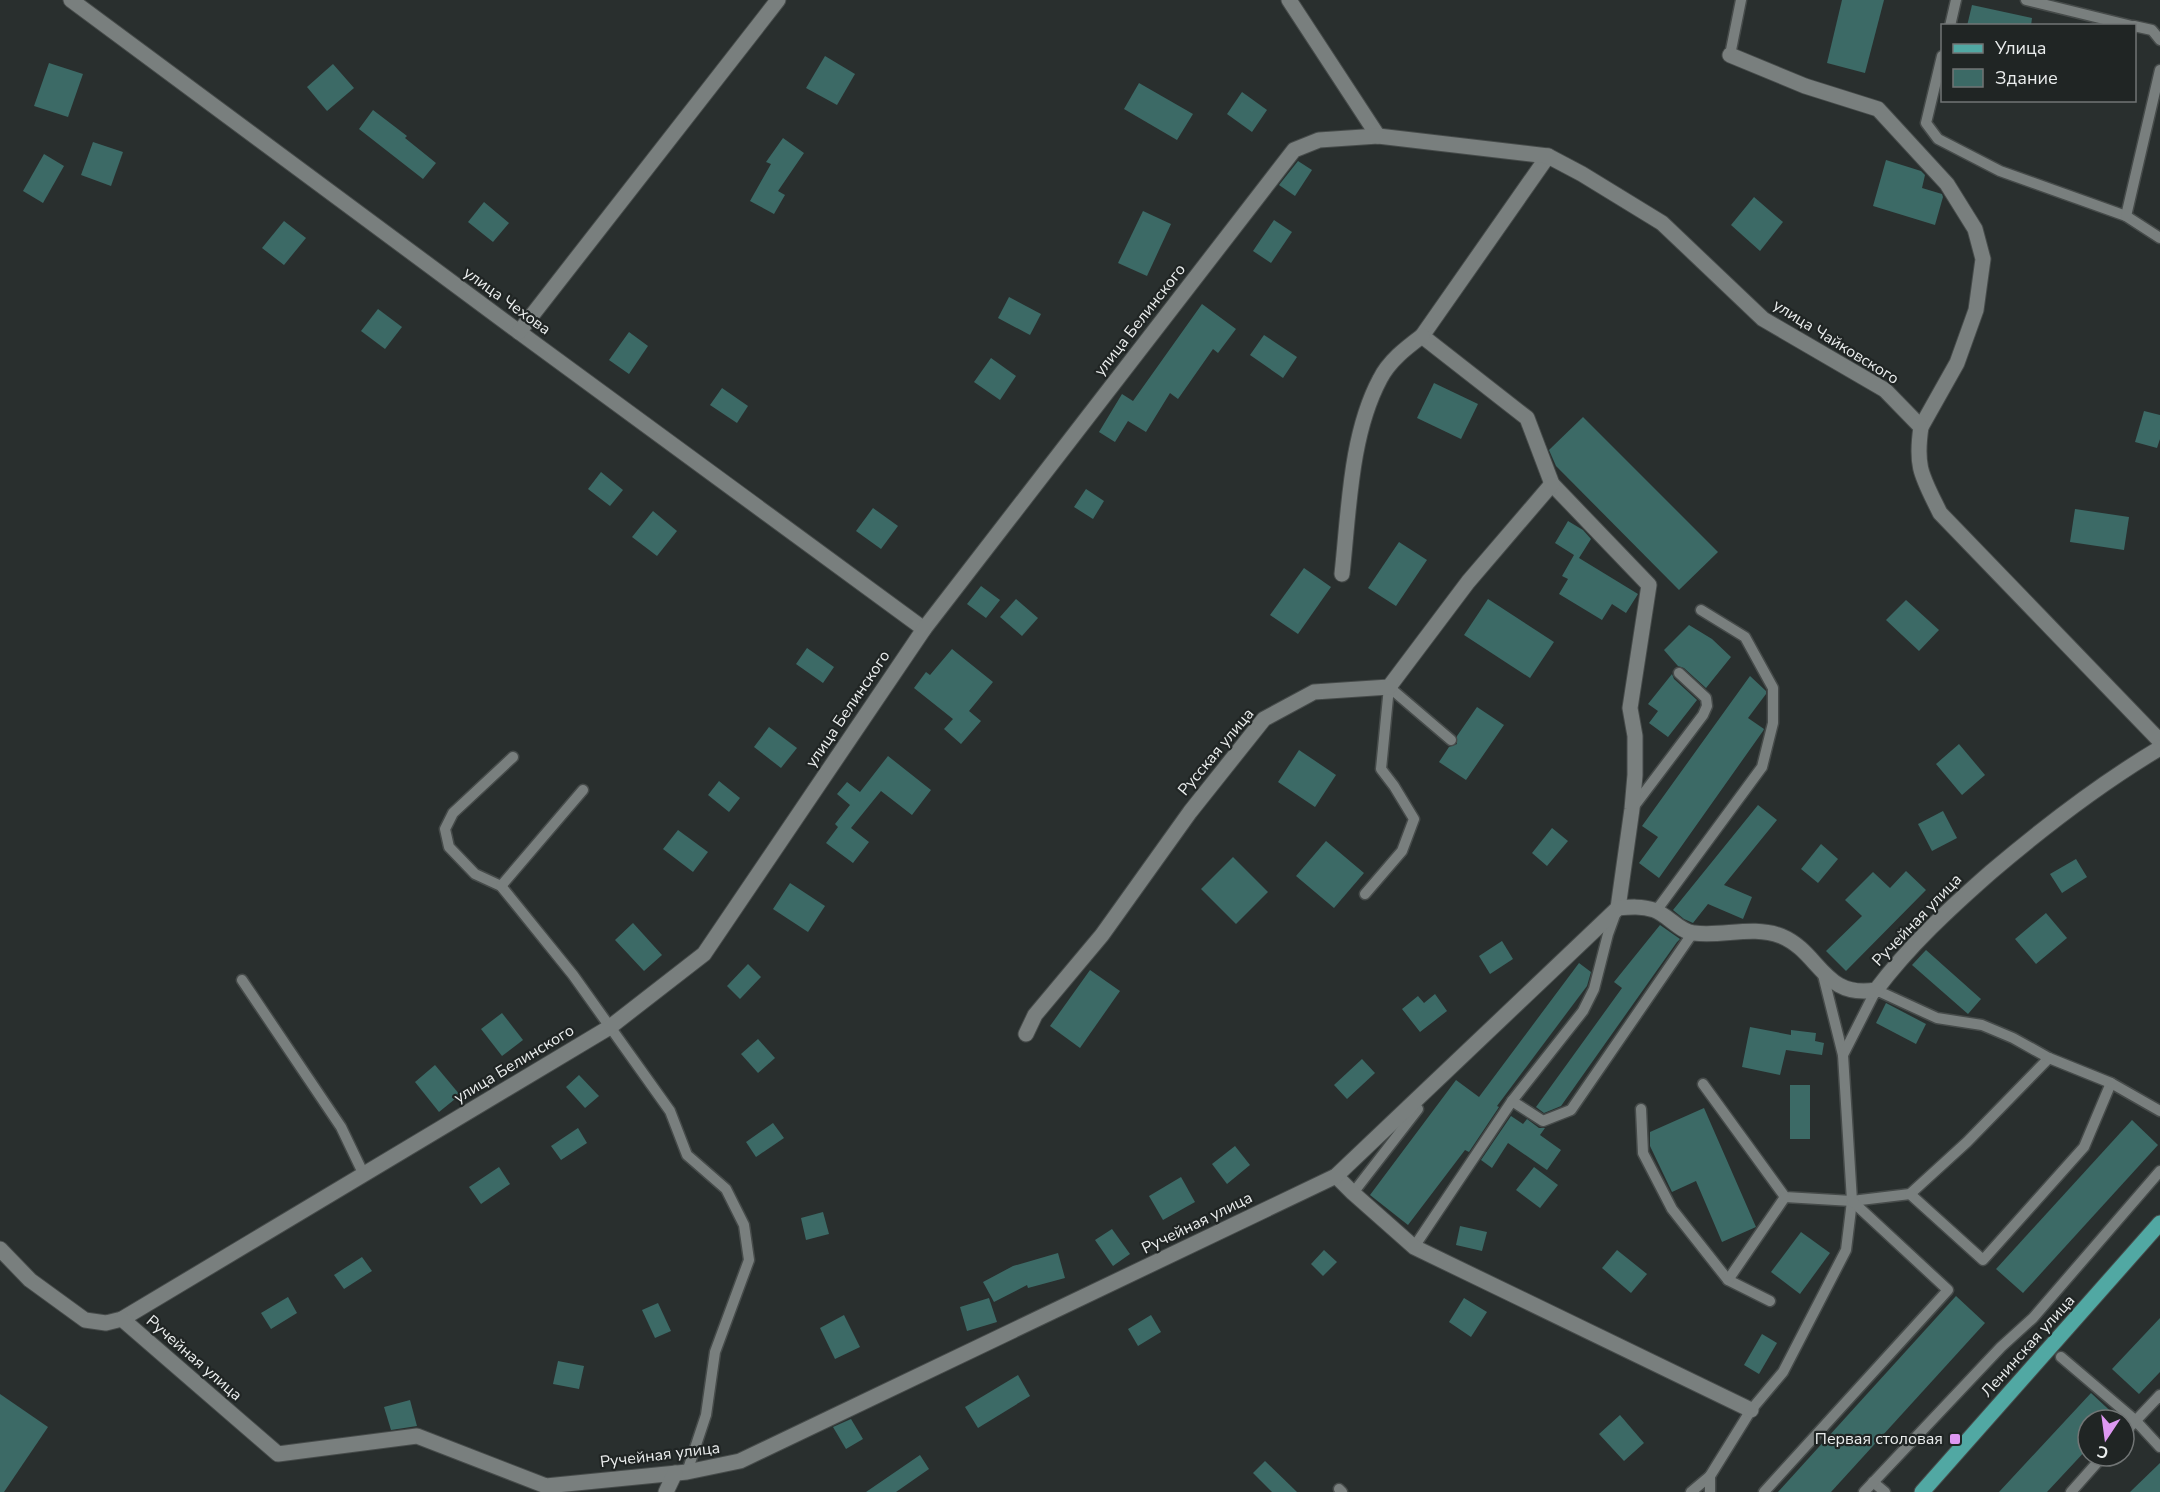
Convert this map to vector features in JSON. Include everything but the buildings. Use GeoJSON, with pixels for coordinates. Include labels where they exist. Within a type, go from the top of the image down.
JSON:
{"type":"FeatureCollection","features":[{"type":"Feature","properties":{"kind":"main road","name":"Ленинская улица"},"geometry":{"type":"LineString","coordinates":[[1922,1492],[2160,1223]]}},
{"type":"Feature","properties":{"kind":"street","name":"улица Чехова"},"geometry":{"type":"LineString","coordinates":[[71,0],[924,629]]}},
{"type":"Feature","properties":{"kind":"street"},"geometry":{"type":"LineString","coordinates":[[519,332],[778,0]]}},
{"type":"Feature","properties":{"kind":"street"},"geometry":{"type":"LineString","coordinates":[[1289,0],[1378,136]]}},
{"type":"Feature","properties":{"kind":"street"},"geometry":{"type":"LineString","coordinates":[[1730,56],[1805,86],[1878,109],[1947,183],[1976,229],[1983,259],[1976,310],[1957,363],[1921,427],[1917,452],[1920,473],[1940,513],[2160,741]]}},
{"type":"Feature","properties":{"kind":"street","name":"улица Белинского"},"geometry":{"type":"LineString","coordinates":[[122,1319],[610,1027],[704,954],[924,629],[1294,150],[1320,140],[1378,136],[1548,156]]}},
{"type":"Feature","properties":{"kind":"street"},"geometry":{"type":"LineString","coordinates":[[1342,574],[1358,436],[1380,378],[1401,352],[1422,336],[1548,156]]}},
{"type":"Feature","properties":{"kind":"street","name":"улица Чайковского"},"geometry":{"type":"LineString","coordinates":[[1548,156],[1582,174],[1662,224],[1763,320],[1885,390],[1921,427]]}},
{"type":"Feature","properties":{"kind":"street"},"geometry":{"type":"LineString","coordinates":[[1422,336],[1527,418],[1552,484],[1649,585],[1630,708],[1635,736],[1632,809],[1618,908],[1637,907],[1656,910],[1692,934]]}},
{"type":"Feature","properties":{"kind":"street"},"geometry":{"type":"LineString","coordinates":[[1389,687],[1468,582],[1552,484]]}},
{"type":"Feature","properties":{"kind":"street","name":"Русская улица"},"geometry":{"type":"LineString","coordinates":[[1026,1034],[1035,1015],[1102,935],[1190,812],[1264,719],[1314,692],[1389,687]]}},
{"type":"Feature","properties":{"kind":"street","name":"Ручейная улица"},"geometry":{"type":"LineString","coordinates":[[1692,934],[1771,933],[1795,944],[1842,988],[1860,993],[1876,990],[1892,968],[1954,904],[2070,807],[2120,772],[2160,748]]}},
{"type":"Feature","properties":{"kind":"street","name":"Ручейная улица"},"geometry":{"type":"LineString","coordinates":[[122,1319],[278,1454],[417,1436],[548,1489],[681,1473],[740,1461],[1336,1176],[1618,908]]}},
{"type":"Feature","properties":{"kind":"street"},"geometry":{"type":"LineString","coordinates":[[1336,1176],[1414,1247],[1751,1410]]}},
{"type":"Feature","properties":{"kind":"street"},"geometry":{"type":"LineString","coordinates":[[0,1250],[30,1280],[85,1320],[106,1323],[122,1319]]}},
{"type":"Feature","properties":{"kind":"street"},"geometry":{"type":"LineString","coordinates":[[666,1492],[681,1473]]}},
{"type":"Feature","properties":{"kind":"lane"},"geometry":{"type":"LineString","coordinates":[[1730,56],[1741,0]]}},
{"type":"Feature","properties":{"kind":"lane"},"geometry":{"type":"LineString","coordinates":[[1950,24],[1956,0]]}},
{"type":"Feature","properties":{"kind":"lane"},"geometry":{"type":"LineString","coordinates":[[2026,0],[2125,24]]}},
{"type":"Feature","properties":{"kind":"lane"},"geometry":{"type":"LineString","coordinates":[[2136,27],[2152,30],[2160,40]]}},
{"type":"Feature","properties":{"kind":"lane"},"geometry":{"type":"LineString","coordinates":[[1941,60],[1926,123],[1938,139],[2000,171],[2126,216],[2160,238]]}},
{"type":"Feature","properties":{"kind":"lane"},"geometry":{"type":"LineString","coordinates":[[2126,216],[2160,70]]}},
{"type":"Feature","properties":{"kind":"lane"},"geometry":{"type":"LineString","coordinates":[[1656,910],[1762,767],[1773,723],[1773,688],[1745,637],[1701,610]]}},
{"type":"Feature","properties":{"kind":"lane"},"geometry":{"type":"LineString","coordinates":[[1632,809],[1703,715],[1707,706],[1706,698],[1679,673]]}},
{"type":"Feature","properties":{"kind":"lane"},"geometry":{"type":"LineString","coordinates":[[1389,687],[1450,740]]}},
{"type":"Feature","properties":{"kind":"lane"},"geometry":{"type":"LineString","coordinates":[[1365,894],[1402,851],[1414,819],[1381,769],[1389,687]]}},
{"type":"Feature","properties":{"kind":"lane"},"geometry":{"type":"LineString","coordinates":[[513,757],[453,813],[445,829],[449,847],[475,874],[501,886],[573,975],[670,1111],[687,1155],[726,1189],[744,1225],[749,1260],[715,1352],[706,1415],[681,1473]]}},
{"type":"Feature","properties":{"kind":"lane"},"geometry":{"type":"LineString","coordinates":[[501,886],[583,790]]}},
{"type":"Feature","properties":{"kind":"lane"},"geometry":{"type":"LineString","coordinates":[[1414,1247],[1512,1101],[1583,1011],[1594,989],[1608,934],[1618,908]]}},
{"type":"Feature","properties":{"kind":"lane"},"geometry":{"type":"LineString","coordinates":[[1512,1101],[1543,1121],[1571,1110],[1692,934]]}},
{"type":"Feature","properties":{"kind":"lane"},"geometry":{"type":"LineString","coordinates":[[1691,1492],[1710,1476],[1751,1410],[1783,1372],[1846,1250],[1852,1201],[1843,1054],[1822,971]]}},
{"type":"Feature","properties":{"kind":"lane"},"geometry":{"type":"LineString","coordinates":[[242,980],[341,1127],[364,1175]]}},
{"type":"Feature","properties":{"kind":"lane"},"geometry":{"type":"LineString","coordinates":[[1843,1054],[1876,990],[1937,1018],[1982,1025],[2013,1038],[2049,1058],[2111,1083],[2160,1111]]}},
{"type":"Feature","properties":{"kind":"lane"},"geometry":{"type":"LineString","coordinates":[[1785,1197],[1852,1201],[1910,1194],[1967,1142],[2049,1058]]}},
{"type":"Feature","properties":{"kind":"lane"},"geometry":{"type":"LineString","coordinates":[[1910,1194],[1983,1260],[2084,1147],[2111,1083]]}},
{"type":"Feature","properties":{"kind":"lane"},"geometry":{"type":"LineString","coordinates":[[1703,1084],[1785,1197]]}},
{"type":"Feature","properties":{"kind":"lane"},"geometry":{"type":"LineString","coordinates":[[1353,1193],[1418,1109]]}},
{"type":"Feature","properties":{"kind":"lane"},"geometry":{"type":"LineString","coordinates":[[1641,1109],[1643,1153],[1672,1209],[1728,1280],[1770,1301]]}},
{"type":"Feature","properties":{"kind":"lane"},"geometry":{"type":"LineString","coordinates":[[1864,1492],[2001,1347],[2033,1318],[2160,1171]]}},
{"type":"Feature","properties":{"kind":"lane"},"geometry":{"type":"LineString","coordinates":[[1728,1280],[1785,1197]]}},
{"type":"Feature","properties":{"kind":"lane"},"geometry":{"type":"LineString","coordinates":[[1764,1492],[1948,1290],[1852,1201]]}},
{"type":"Feature","properties":{"kind":"lane"},"geometry":{"type":"LineString","coordinates":[[2061,1357],[2122,1408]]}},
{"type":"Feature","properties":{"kind":"lane"},"geometry":{"type":"LineString","coordinates":[[2160,1395],[2136,1420],[2160,1447]]}},
{"type":"Feature","properties":{"kind":"lane"},"geometry":{"type":"LineString","coordinates":[[2071,1492],[2092,1468]]}},
{"type":"Feature","properties":{"kind":"lane"},"geometry":{"type":"LineString","coordinates":[[1710,1476],[1710,1492]]}},
{"type":"Feature","properties":{"kind":"lane"},"geometry":{"type":"LineString","coordinates":[[1873,1482],[1885,1492]]}},
{"type":"Feature","properties":{"kind":"place","name":"Первая столовая"},"geometry":{"type":"Point","coordinates":[1955,1439]}}]}
